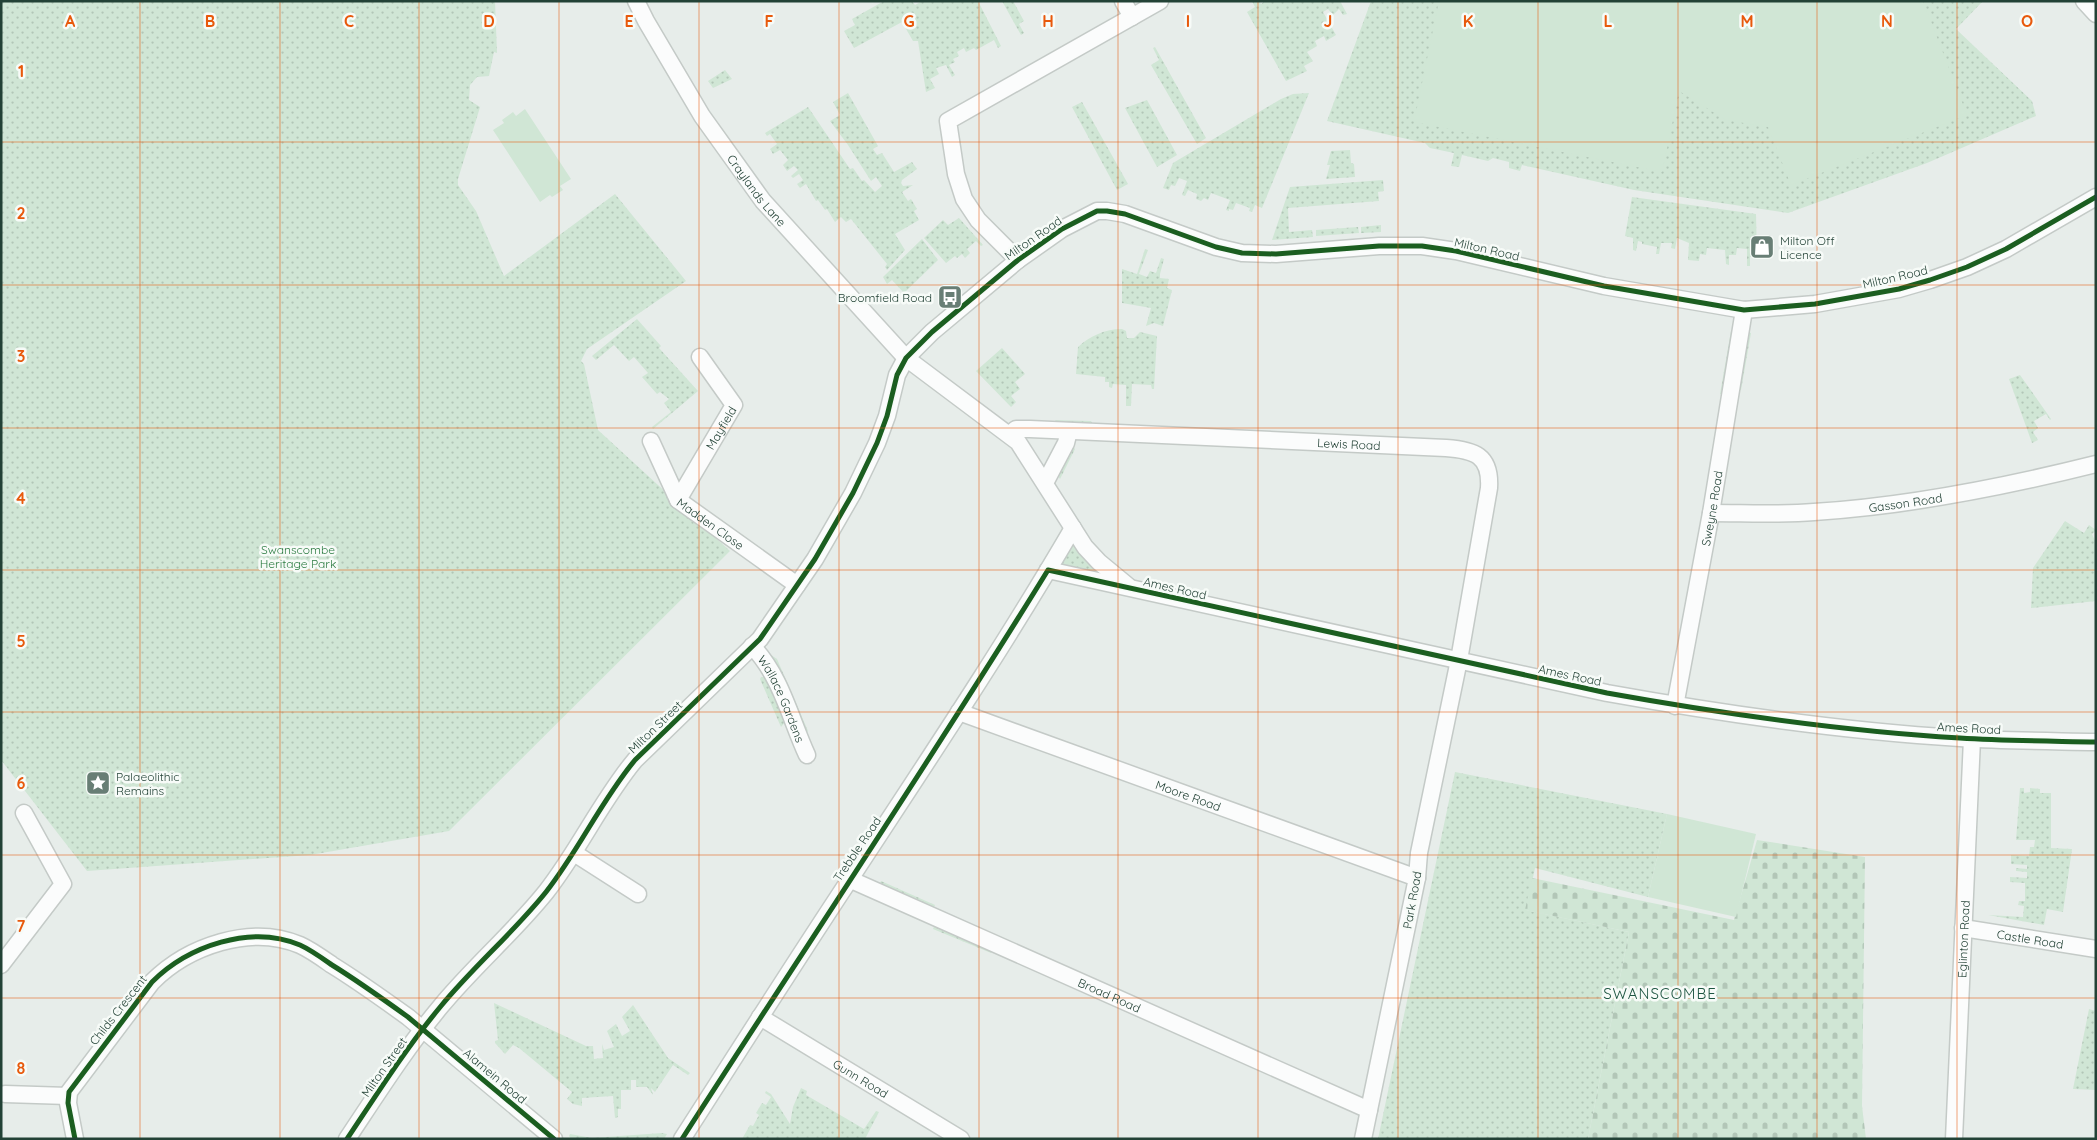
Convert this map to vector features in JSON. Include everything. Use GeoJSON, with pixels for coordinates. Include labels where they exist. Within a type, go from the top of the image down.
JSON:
{"type":"FeatureCollection","features":[{"type":"Feature","properties":{"kind":"street","name":"Craylands Lane"},"geometry":{"type":"LineString","coordinates":[[636,1],[702,116],[763,201],[906,358]]}},
{"type":"Feature","properties":{"kind":"street"},"geometry":{"type":"LineString","coordinates":[[1123,1],[1132,17]]}},
{"type":"Feature","properties":{"kind":"street"},"geometry":{"type":"LineString","coordinates":[[1018,260],[978,220],[964,199],[956,174],[948,121],[1160,1]]}},
{"type":"Feature","properties":{"kind":"street"},"geometry":{"type":"LineString","coordinates":[[2084,1],[2096,14]]}},
{"type":"Feature","properties":{"kind":"street","name":"Milton Road"},"geometry":{"type":"LineString","coordinates":[[906,358],[932,332],[1018,260],[1081,218],[1096,211],[1125,214],[1216,247],[1242,253],[1276,254],[1379,246],[1422,246],[1456,251],[1604,286],[1744,310],[1815,304],[1898,289],[1930,280],[1967,267],[2006,249],[2096,196]]}},
{"type":"Feature","properties":{"kind":"street","name":"Sweyne Road"},"geometry":{"type":"LineString","coordinates":[[1675,706],[1711,513],[1744,310]]}},
{"type":"Feature","properties":{"kind":"street","name":"Mayfield"},"geometry":{"type":"LineString","coordinates":[[678,500],[734,404],[700,357]]}},
{"type":"Feature","properties":{"kind":"street","name":"Ames Road"},"geometry":{"type":"LineString","coordinates":[[906,358],[1010,434],[1021,445],[1073,528],[1094,557],[1129,588]]}},
{"type":"Feature","properties":{"kind":"street","name":"Milton Street"},"geometry":{"type":"LineString","coordinates":[[347,1139],[423,1029],[487,954],[534,906],[574,853],[619,781],[635,760],[752,646],[776,618],[821,549],[870,460],[887,416],[897,375],[906,358]]}},
{"type":"Feature","properties":{"kind":"street","name":"Lewis Road"},"geometry":{"type":"LineString","coordinates":[[1010,434],[1018,429],[1069,431],[1446,448],[1464,450],[1476,454],[1486,465],[1489,488],[1459,660]]}},
{"type":"Feature","properties":{"kind":"street"},"geometry":{"type":"LineString","coordinates":[[1045,483],[1068,438],[1069,431]]}},
{"type":"Feature","properties":{"kind":"street","name":"Madden Close"},"geometry":{"type":"LineString","coordinates":[[651,441],[678,500],[796,585]]}},
{"type":"Feature","properties":{"kind":"street","name":"Gasson Road"},"geometry":{"type":"LineString","coordinates":[[1711,513],[1812,513],[1872,508],[1975,491],[2096,464]]}},
{"type":"Feature","properties":{"kind":"street","name":"Trebble Road"},"geometry":{"type":"LineString","coordinates":[[682,1139],[937,748],[1073,528]]}},
{"type":"Feature","properties":{"kind":"street","name":"Ames Road"},"geometry":{"type":"LineString","coordinates":[[1048,570],[1607,693],[1675,706],[1844,728],[1972,739],[2096,742]]}},
{"type":"Feature","properties":{"kind":"street","name":"Wallace Gardens"},"geometry":{"type":"LineString","coordinates":[[752,646],[776,678],[807,755]]}},
{"type":"Feature","properties":{"kind":"street","name":"Park Road"},"geometry":{"type":"LineString","coordinates":[[1363,1139],[1417,878],[1419,853],[1459,660]]}},
{"type":"Feature","properties":{"kind":"street","name":"Moore Road"},"geometry":{"type":"LineString","coordinates":[[958,712],[1417,878]]}},
{"type":"Feature","properties":{"kind":"street","name":"Eglinton Road"},"geometry":{"type":"LineString","coordinates":[[1954,1139],[1972,739]]}},
{"type":"Feature","properties":{"kind":"street"},"geometry":{"type":"LineString","coordinates":[[1,965],[63,884],[24,813]]}},
{"type":"Feature","properties":{"kind":"street"},"geometry":{"type":"LineString","coordinates":[[574,853],[638,894]]}},
{"type":"Feature","properties":{"kind":"street","name":"Broad Road"},"geometry":{"type":"LineString","coordinates":[[850,879],[1369,1110]]}},
{"type":"Feature","properties":{"kind":"street","name":"Castle Road"},"geometry":{"type":"LineString","coordinates":[[1963,928],[2096,949]]}},
{"type":"Feature","properties":{"kind":"street","name":"Childs Crescent"},"geometry":{"type":"LineString","coordinates":[[68,1096],[71,1088],[126,1014],[158,975],[198,950],[227,942],[270,938],[299,945],[340,970],[423,1029]]}},
{"type":"Feature","properties":{"kind":"street","name":"Gunn Road"},"geometry":{"type":"LineString","coordinates":[[760,1017],[952,1136]]}},
{"type":"Feature","properties":{"kind":"street","name":"Alamein Road"},"geometry":{"type":"LineString","coordinates":[[423,1029],[554,1139]]}},
{"type":"Feature","properties":{"kind":"street"},"geometry":{"type":"LineString","coordinates":[[5,1094],[68,1096],[75,1139]]}},
{"type":"Feature","properties":{"kind":"green space","name":"Swanscombe Heritage Park"},"geometry":{"type":"Polygon","coordinates":[[[1,1],[495,1],[497,53],[494,52],[489,76],[477,77],[470,85],[469,100],[480,107],[481,104],[458,179],[458,185],[476,211],[504,276],[615,194],[686,281],[587,349],[581,361],[584,364],[598,430],[730,551],[449,831],[310,855],[87,871],[1,760],[1,1]]]}},
{"type":"Feature","properties":{"kind":"green space"},"geometry":{"type":"Polygon","coordinates":[[[884,1],[912,1],[915,5],[922,1],[978,1],[1001,46],[998,48],[994,40],[976,50],[974,48],[966,52],[964,48],[957,52],[959,56],[953,59],[955,62],[949,65],[955,75],[952,77],[946,65],[936,68],[939,74],[930,79],[935,88],[926,92],[918,41],[913,41],[902,22],[854,48],[844,31],[855,25],[852,19],[884,1]]]}},
{"type":"Feature","properties":{"kind":"green space"},"geometry":{"type":"Polygon","coordinates":[[[1002,1],[1013,1],[1024,21],[1019,24],[1024,33],[1021,35],[1002,1]]]}},
{"type":"Feature","properties":{"kind":"green space"},"geometry":{"type":"Polygon","coordinates":[[[1252,1],[1259,1],[1261,4],[1265,1],[1340,1],[1347,14],[1343,15],[1339,9],[1333,15],[1328,9],[1323,12],[1336,35],[1326,41],[1324,36],[1315,41],[1317,46],[1307,52],[1313,61],[1304,66],[1307,71],[1286,81],[1247,12],[1255,7],[1252,1]]]}},
{"type":"Feature","properties":{"kind":"green space"},"geometry":{"type":"Polygon","coordinates":[[[1371,1],[1983,1],[1956,29],[2032,101],[2036,116],[1927,163],[1788,213],[1634,190],[1522,165],[1520,171],[1509,168],[1509,162],[1493,158],[1488,161],[1462,155],[1459,167],[1451,166],[1454,153],[1430,148],[1425,143],[1327,121],[1371,1]]]}},
{"type":"Feature","properties":{"kind":"green space"},"geometry":{"type":"Polygon","coordinates":[[[1439,1],[1923,1],[1967,115],[1791,185],[1768,127],[1726,120],[1679,91],[1662,172],[1414,122],[1439,1]]]}},
{"type":"Feature","properties":{"kind":"green space"},"geometry":{"type":"Polygon","coordinates":[[[1155,47],[1206,138],[1197,144],[1151,65],[1159,60],[1153,48],[1155,47]]]}},
{"type":"Feature","properties":{"kind":"green space"},"geometry":{"type":"Polygon","coordinates":[[[725,70],[732,79],[713,88],[708,81],[725,70]]]}},
{"type":"Feature","properties":{"kind":"green space"},"geometry":{"type":"Polygon","coordinates":[[[848,93],[878,146],[873,149],[877,155],[882,153],[894,172],[912,162],[917,169],[902,180],[901,183],[903,186],[913,185],[902,192],[908,201],[911,199],[917,209],[914,211],[919,220],[895,234],[905,250],[887,270],[885,267],[887,264],[851,219],[846,222],[841,217],[835,222],[827,209],[825,210],[818,200],[816,201],[806,184],[800,188],[797,184],[803,180],[799,174],[793,178],[791,176],[798,170],[794,166],[787,171],[783,165],[788,160],[780,150],[773,154],[770,149],[777,144],[770,134],[767,136],[765,133],[808,107],[850,169],[853,168],[862,181],[864,180],[875,192],[882,186],[876,177],[871,181],[830,121],[840,115],[833,102],[848,93]]]}},
{"type":"Feature","properties":{"kind":"green space"},"geometry":{"type":"Polygon","coordinates":[[[1309,93],[1262,208],[1255,205],[1252,212],[1249,211],[1250,208],[1236,203],[1233,210],[1229,209],[1229,211],[1226,210],[1230,200],[1211,193],[1208,200],[1204,198],[1201,201],[1196,199],[1197,194],[1188,190],[1185,196],[1182,195],[1187,181],[1179,178],[1175,186],[1171,185],[1169,190],[1163,188],[1173,163],[1281,99],[1293,94],[1309,93]]]}},
{"type":"Feature","properties":{"kind":"green space"},"geometry":{"type":"Polygon","coordinates":[[[1147,100],[1177,155],[1157,167],[1125,108],[1147,100]]]}},
{"type":"Feature","properties":{"kind":"green space"},"geometry":{"type":"Polygon","coordinates":[[[1082,102],[1128,184],[1117,190],[1072,107],[1082,102]]]}},
{"type":"Feature","properties":{"kind":"green space"},"geometry":{"type":"Polygon","coordinates":[[[525,109],[571,179],[560,186],[563,190],[552,197],[550,195],[540,202],[493,130],[504,123],[502,120],[513,112],[516,116],[525,109]]]}},
{"type":"Feature","properties":{"kind":"green space"},"geometry":{"type":"Polygon","coordinates":[[[1350,150],[1355,177],[1326,179],[1331,151],[1350,150]]]}},
{"type":"Feature","properties":{"kind":"green space"},"geometry":{"type":"Polygon","coordinates":[[[1383,180],[1384,191],[1378,192],[1379,201],[1288,208],[1289,232],[1312,230],[1313,237],[1272,240],[1290,187],[1383,180]]]}},
{"type":"Feature","properties":{"kind":"green space"},"geometry":{"type":"Polygon","coordinates":[[[1632,197],[1756,214],[1757,257],[1750,257],[1750,266],[1747,266],[1747,249],[1737,248],[1736,255],[1729,255],[1729,265],[1726,264],[1725,250],[1707,248],[1706,255],[1700,254],[1699,261],[1688,260],[1689,243],[1677,238],[1675,249],[1671,248],[1672,243],[1661,243],[1659,254],[1656,254],[1657,247],[1642,244],[1642,242],[1638,241],[1636,251],[1633,250],[1633,238],[1625,236],[1632,197]]]}},
{"type":"Feature","properties":{"kind":"green space"},"geometry":{"type":"Polygon","coordinates":[[[959,218],[983,245],[981,246],[976,241],[967,249],[970,253],[965,258],[962,254],[957,258],[955,256],[946,263],[924,238],[943,220],[948,225],[959,218]]]}},
{"type":"Feature","properties":{"kind":"green space"},"geometry":{"type":"Polygon","coordinates":[[[1381,225],[1381,232],[1361,233],[1361,227],[1381,225]]]}},
{"type":"Feature","properties":{"kind":"green space"},"geometry":{"type":"Polygon","coordinates":[[[1358,227],[1359,233],[1316,236],[1316,230],[1358,227]]]}},
{"type":"Feature","properties":{"kind":"green space"},"geometry":{"type":"Polygon","coordinates":[[[922,239],[938,260],[904,293],[892,280],[887,284],[883,277],[922,239]]]}},
{"type":"Feature","properties":{"kind":"green space"},"geometry":{"type":"Polygon","coordinates":[[[1145,249],[1148,250],[1139,274],[1147,277],[1150,271],[1156,273],[1161,258],[1164,259],[1160,278],[1169,279],[1167,288],[1172,290],[1163,326],[1154,323],[1146,326],[1151,308],[1122,303],[1122,269],[1137,274],[1145,249]]]}},
{"type":"Feature","properties":{"kind":"green space"},"geometry":{"type":"Polygon","coordinates":[[[637,319],[661,346],[659,348],[698,391],[653,429],[652,427],[671,412],[664,403],[669,399],[660,392],[657,394],[642,377],[648,373],[634,357],[629,361],[614,345],[596,360],[592,356],[637,319]]]}},
{"type":"Feature","properties":{"kind":"green space"},"geometry":{"type":"Polygon","coordinates":[[[1122,329],[1126,331],[1127,338],[1134,338],[1140,332],[1157,336],[1154,389],[1152,389],[1151,385],[1132,384],[1131,406],[1126,406],[1126,385],[1113,384],[1112,388],[1109,387],[1109,382],[1105,382],[1105,377],[1076,374],[1078,347],[1098,334],[1122,329]]]}},
{"type":"Feature","properties":{"kind":"green space"},"geometry":{"type":"Polygon","coordinates":[[[1731,331],[1735,331],[1725,396],[1720,394],[1731,331]]]}},
{"type":"Feature","properties":{"kind":"green space"},"geometry":{"type":"Polygon","coordinates":[[[1748,332],[1751,333],[1741,390],[1737,390],[1748,332]]]}},
{"type":"Feature","properties":{"kind":"green space"},"geometry":{"type":"Polygon","coordinates":[[[1002,348],[1025,374],[1015,382],[1020,389],[1011,396],[1016,402],[1011,407],[976,371],[1002,348]]]}},
{"type":"Feature","properties":{"kind":"green space"},"geometry":{"type":"Polygon","coordinates":[[[2020,375],[2051,419],[2046,414],[2034,421],[2038,428],[2033,432],[2038,440],[2032,443],[2009,379],[2020,375]]]}},
{"type":"Feature","properties":{"kind":"green space"},"geometry":{"type":"Polygon","coordinates":[[[1055,420],[1091,421],[1092,423],[1057,423],[1055,420]]]}},
{"type":"Feature","properties":{"kind":"green space"},"geometry":{"type":"Polygon","coordinates":[[[1072,446],[1075,449],[1060,479],[1058,476],[1072,446]]]}},
{"type":"Feature","properties":{"kind":"green space"},"geometry":{"type":"Polygon","coordinates":[[[2065,521],[2084,533],[2089,525],[2096,530],[2092,534],[2096,543],[2096,601],[2031,608],[2033,568],[2065,521]]]}},
{"type":"Feature","properties":{"kind":"green space"},"geometry":{"type":"Polygon","coordinates":[[[1072,545],[1074,545],[1107,575],[1060,566],[1072,545]]]}},
{"type":"Feature","properties":{"kind":"green space"},"geometry":{"type":"Polygon","coordinates":[[[771,655],[777,659],[808,731],[805,734],[769,659],[771,655]]]}},
{"type":"Feature","properties":{"kind":"green space"},"geometry":{"type":"Polygon","coordinates":[[[761,677],[766,677],[786,721],[781,727],[760,679],[761,677]]]}},
{"type":"Feature","properties":{"kind":"green space"},"geometry":{"type":"Polygon","coordinates":[[[1455,772],[1667,814],[1648,897],[1535,868],[1526,910],[1629,932],[1588,1139],[1378,1139],[1455,772]]]}},
{"type":"Feature","properties":{"kind":"green space"},"geometry":{"type":"Polygon","coordinates":[[[2020,788],[2024,788],[2024,793],[2030,792],[2030,788],[2040,789],[2040,793],[2051,793],[2051,848],[2072,849],[2063,912],[2047,909],[2044,925],[1988,915],[2023,917],[2024,906],[2018,905],[2019,901],[2025,901],[2025,883],[2010,882],[2010,877],[2027,878],[2027,872],[2016,871],[2016,868],[2027,869],[2027,865],[2011,864],[2011,855],[2029,856],[2030,847],[2034,847],[2035,840],[2016,840],[2020,788]]]}},
{"type":"Feature","properties":{"kind":"green space"},"geometry":{"type":"Polygon","coordinates":[[[1667,814],[1756,834],[1736,917],[1648,897],[1667,814]]]}},
{"type":"Feature","properties":{"kind":"green space"},"geometry":{"type":"Polygon","coordinates":[[[1757,840],[1865,857],[1862,1106],[1866,1139],[1588,1139],[1629,932],[1525,910],[1532,878],[1734,920],[1757,840]]]}},
{"type":"Feature","properties":{"kind":"green space"},"geometry":{"type":"Polygon","coordinates":[[[881,881],[935,905],[933,909],[879,885],[881,881]]]}},
{"type":"Feature","properties":{"kind":"green space"},"geometry":{"type":"Polygon","coordinates":[[[935,924],[992,949],[991,953],[933,929],[935,924]]]}},
{"type":"Feature","properties":{"kind":"green space"},"geometry":{"type":"Polygon","coordinates":[[[494,1003],[586,1046],[593,1046],[594,1059],[603,1058],[602,1044],[604,1050],[614,1047],[607,1031],[616,1024],[622,1036],[630,1031],[622,1017],[633,1005],[668,1058],[690,1073],[688,1075],[673,1065],[655,1092],[651,1088],[653,1095],[647,1087],[636,1087],[636,1080],[631,1080],[631,1090],[621,1090],[621,1109],[618,1109],[618,1117],[615,1118],[613,1096],[582,1098],[582,1106],[573,1104],[567,1099],[572,1092],[519,1048],[513,1045],[505,1054],[495,1043],[498,1040],[494,1003]]]}},
{"type":"Feature","properties":{"kind":"green space"},"geometry":{"type":"Polygon","coordinates":[[[2089,1009],[2096,1011],[2096,1090],[2073,1089],[2089,1009]]]}},
{"type":"Feature","properties":{"kind":"green space"},"geometry":{"type":"Polygon","coordinates":[[[801,1088],[807,1091],[806,1095],[864,1129],[876,1111],[879,1112],[865,1139],[742,1139],[750,1125],[753,1126],[759,1115],[756,1113],[762,1103],[766,1105],[771,1097],[765,1093],[766,1091],[771,1094],[790,1124],[793,1107],[801,1088]]]}},
{"type":"Feature","properties":{"kind":"green space"},"geometry":{"type":"Polygon","coordinates":[[[570,1134],[592,1138],[667,1134],[664,1139],[571,1139],[569,1136],[570,1134]]]}},
{"type":"Feature","properties":{"kind":"cycle path"},"geometry":{"type":"LineString","coordinates":[[347,1139],[392,1071],[428,1022],[454,991],[546,892],[611,792],[635,760],[760,639],[815,559],[853,493],[877,443],[887,416],[897,375],[906,358],[932,332],[1018,260],[1062,229],[1097,211],[1107,211],[1125,214],[1216,247],[1242,253],[1276,254],[1379,246],[1422,246],[1456,251],[1604,286],[1744,310],[1815,304],[1899,289],[1930,280],[1967,267],[2006,249],[2096,197]]}},
{"type":"Feature","properties":{"kind":"cycle path"},"geometry":{"type":"LineString","coordinates":[[682,1139],[913,784],[1048,570],[1607,693],[1695,708],[1783,721],[1915,735],[1994,740],[2096,742]]}},
{"type":"Feature","properties":{"kind":"cycle path"},"geometry":{"type":"LineString","coordinates":[[75,1139],[68,1103],[69,1092],[152,982],[183,958],[202,949],[221,942],[261,937],[281,939],[300,945],[370,990],[408,1017],[554,1139]]}},
{"type":"Feature","properties":{"kind":"place","name":"Milton Off Licence"},"geometry":{"type":"Point","coordinates":[1762,247]}},
{"type":"Feature","properties":{"kind":"place","name":"Broomfield Road"},"geometry":{"type":"Point","coordinates":[950,297]}},
{"type":"Feature","properties":{"kind":"place","name":"Palaeolithic Remains"},"geometry":{"type":"Point","coordinates":[98,783]}},
{"type":"Feature","properties":{"kind":"district","name":"SWANSCOMBE"},"geometry":{"type":"Point","coordinates":[1660,993]}}]}
